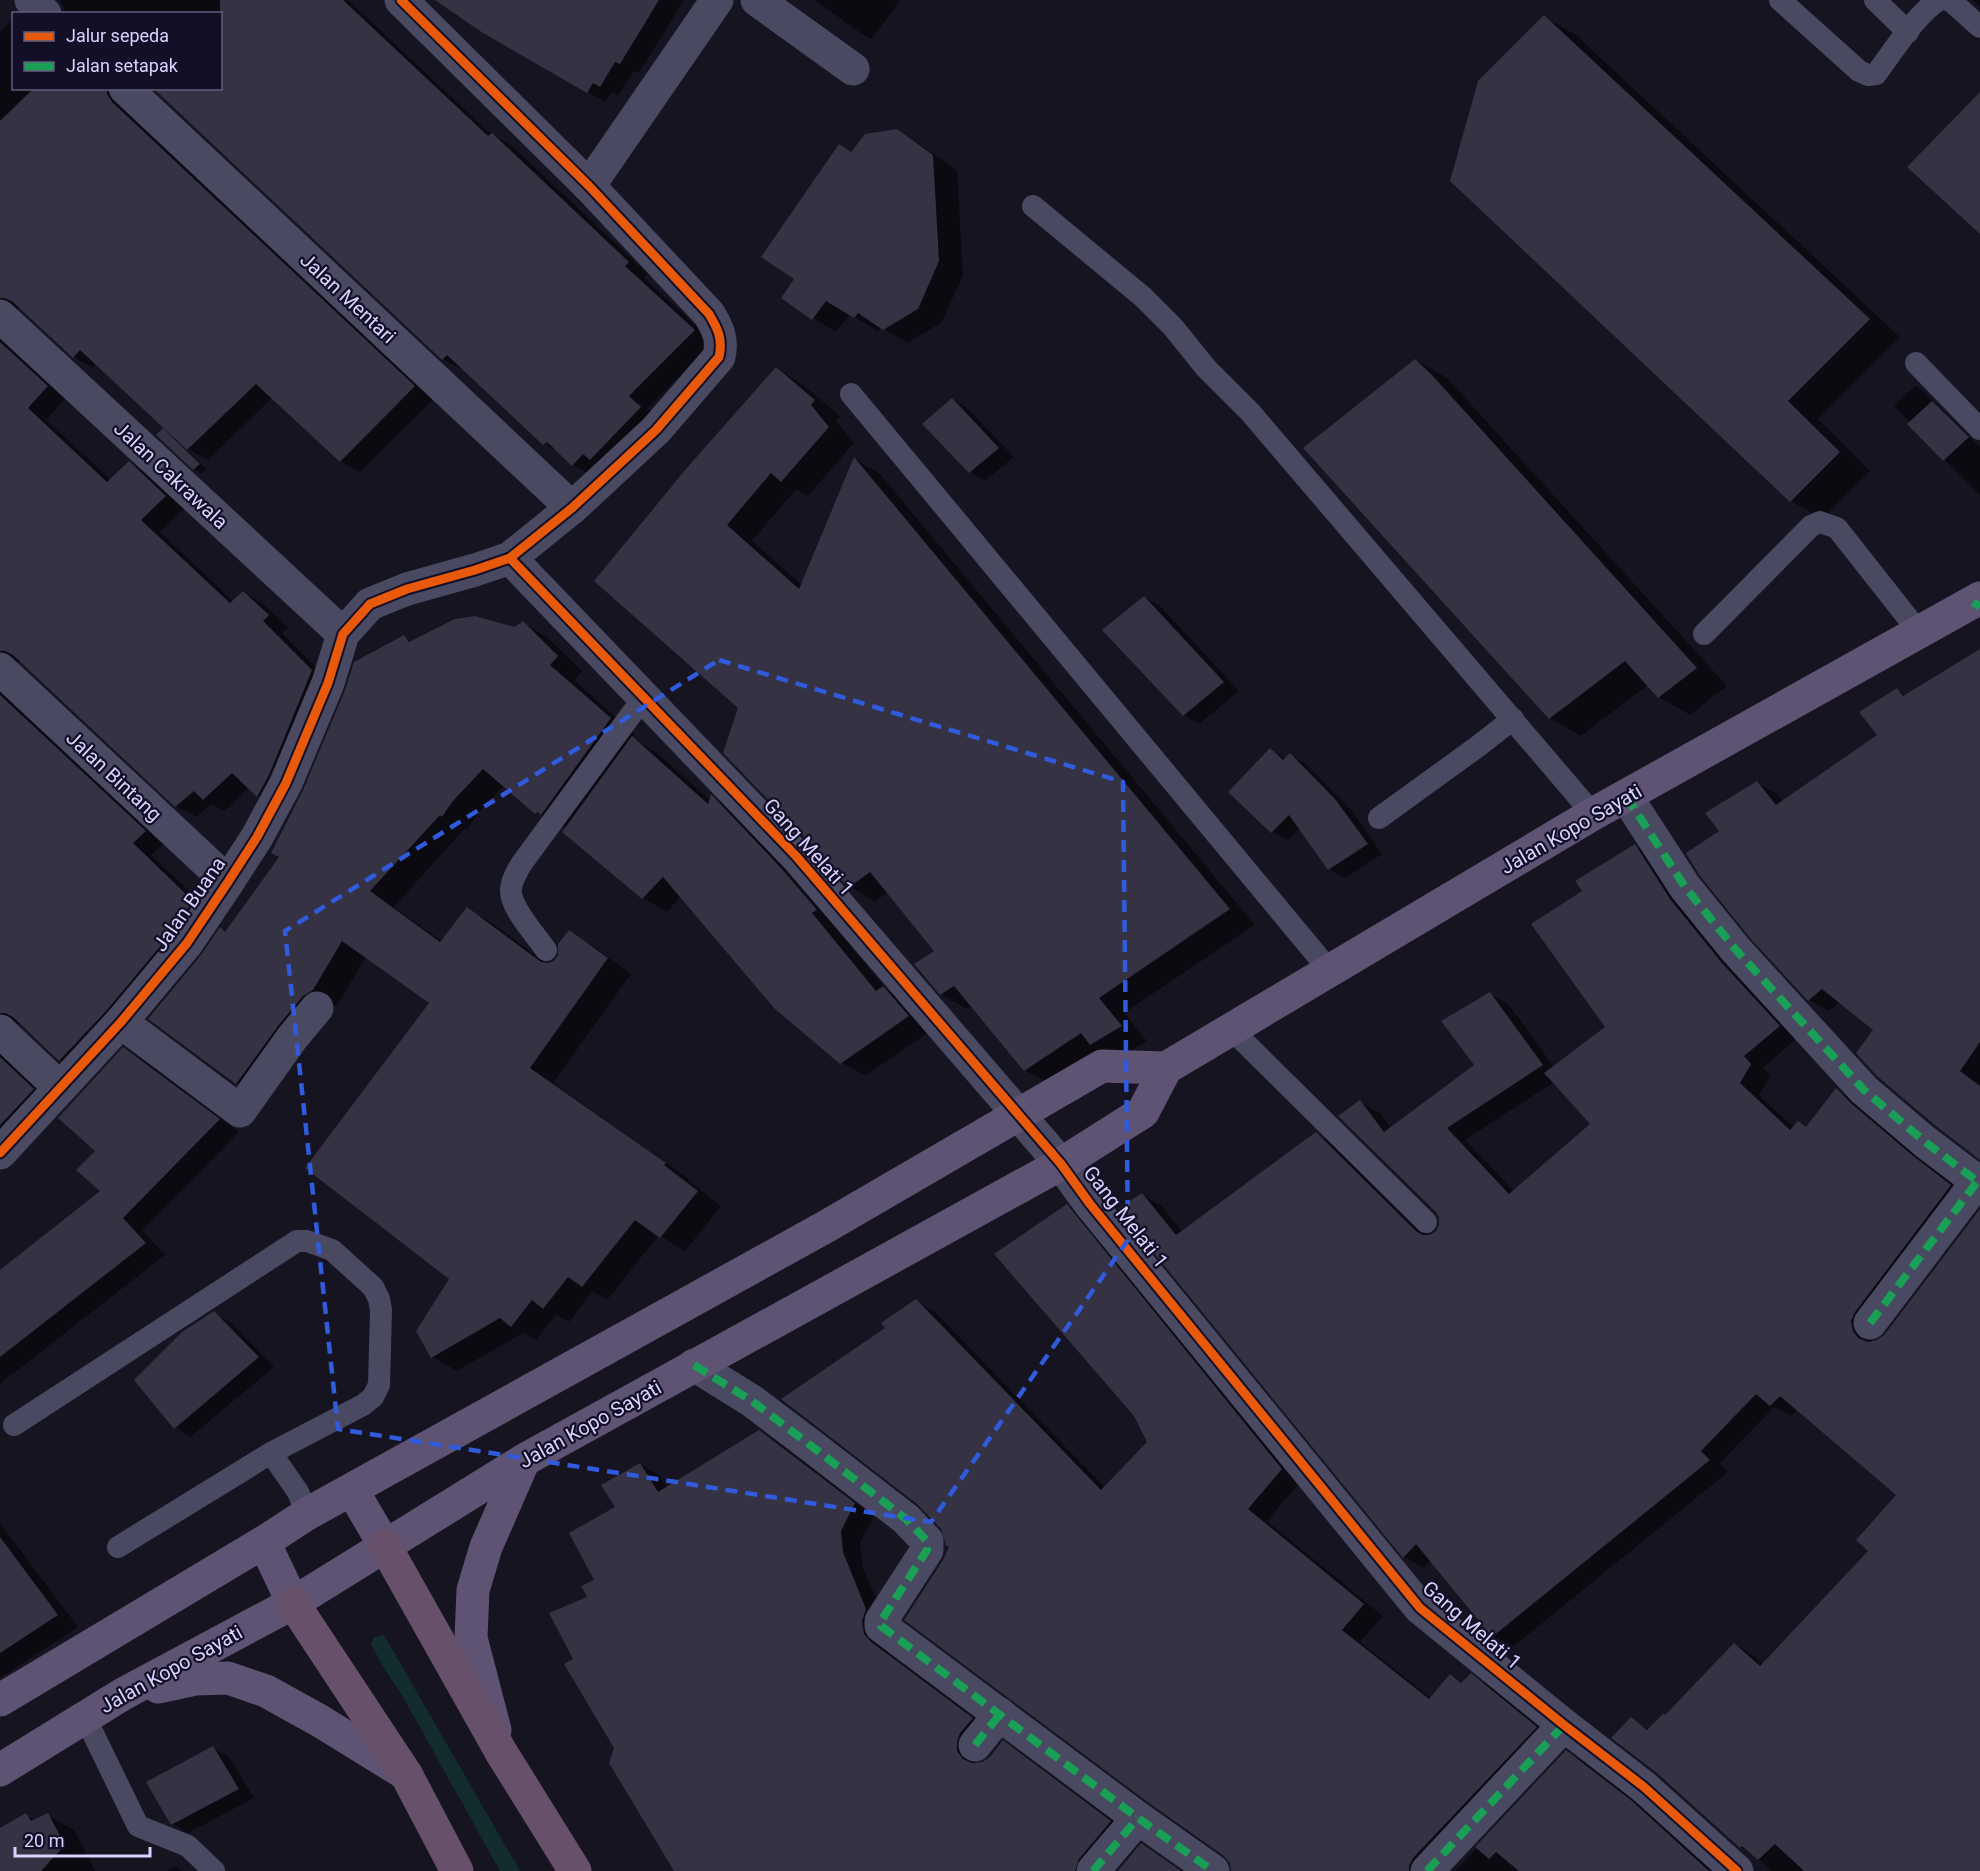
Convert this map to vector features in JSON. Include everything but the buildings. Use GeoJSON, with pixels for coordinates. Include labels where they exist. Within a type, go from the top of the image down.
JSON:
{"type":"FeatureCollection","features":[{"type":"Feature","properties":{"kind":"highway"},"geometry":{"type":"LineString","coordinates":[[385,1546],[501,1752],[575,1871]]}},
{"type":"Feature","properties":{"kind":"highway"},"geometry":{"type":"LineString","coordinates":[[293,1603],[406,1774],[457,1871]]}},
{"type":"Feature","properties":{"kind":"main road","name":"Jalan Kopo Sayati"},"geometry":{"type":"LineString","coordinates":[[0,1770],[123,1694],[293,1603],[524,1460],[1061,1164],[1143,1112],[1166,1068],[1593,814],[1919,632],[1978,602]]}},
{"type":"Feature","properties":{"kind":"main road"},"geometry":{"type":"LineString","coordinates":[[0,1700],[307,1514],[827,1226],[1102,1066],[1166,1068]]}},
{"type":"Feature","properties":{"kind":"main road"},"geometry":{"type":"LineString","coordinates":[[501,1752],[471,1638],[473,1590],[486,1547],[524,1460]]}},
{"type":"Feature","properties":{"kind":"main road"},"geometry":{"type":"LineString","coordinates":[[352,1490],[385,1546]]}},
{"type":"Feature","properties":{"kind":"main road"},"geometry":{"type":"LineString","coordinates":[[264,1542],[293,1603]]}},
{"type":"Feature","properties":{"kind":"main road"},"geometry":{"type":"LineString","coordinates":[[123,1694],[195,1678],[228,1678],[266,1691],[406,1774]]}},
{"type":"Feature","properties":{"kind":"street"},"geometry":{"type":"LineString","coordinates":[[31,0],[43,12]]}},
{"type":"Feature","properties":{"kind":"street"},"geometry":{"type":"LineString","coordinates":[[343,634],[370,604],[510,558],[572,508],[663,423],[710,369],[719,357],[721,347],[720,333],[709,314],[589,186],[401,0]]}},
{"type":"Feature","properties":{"kind":"street"},"geometry":{"type":"LineString","coordinates":[[589,186],[717,0]]}},
{"type":"Feature","properties":{"kind":"street"},"geometry":{"type":"LineString","coordinates":[[757,0],[853,69]]}},
{"type":"Feature","properties":{"kind":"street","name":"Jalan Mentari"},"geometry":{"type":"LineString","coordinates":[[127,90],[572,508]]}},
{"type":"Feature","properties":{"kind":"street","name":"Jalan Cakrawala"},"geometry":{"type":"LineString","coordinates":[[0,316],[343,634]]}},
{"type":"Feature","properties":{"kind":"street","name":"Gang Melati 1"},"geometry":{"type":"LineString","coordinates":[[510,558],[796,856],[1061,1164],[1097,1213],[1420,1608],[1644,1787],[1737,1871]]}},
{"type":"Feature","properties":{"kind":"street","name":"Jalan Buana"},"geometry":{"type":"LineString","coordinates":[[0,1153],[121,1022],[187,943],[228,882],[257,837],[286,783],[328,683],[343,634]]}},
{"type":"Feature","properties":{"kind":"street","name":"Jalan Bintang"},"geometry":{"type":"LineString","coordinates":[[0,669],[228,882]]}},
{"type":"Feature","properties":{"kind":"street"},"geometry":{"type":"LineString","coordinates":[[1626,796],[1685,887],[1752,968],[1864,1090],[1924,1141],[1979,1180],[1870,1323]]}},
{"type":"Feature","properties":{"kind":"street"},"geometry":{"type":"LineString","coordinates":[[121,1022],[240,1111],[292,1038],[317,1008]]}},
{"type":"Feature","properties":{"kind":"street"},"geometry":{"type":"LineString","coordinates":[[0,1031],[60,1089]]}},
{"type":"Feature","properties":{"kind":"street"},"geometry":{"type":"LineString","coordinates":[[694,1365],[752,1401],[906,1519],[927,1541],[927,1550],[881,1621],[881,1626],[1138,1818],[1213,1871]]}},
{"type":"Feature","properties":{"kind":"street"},"geometry":{"type":"LineString","coordinates":[[975,1744],[1000,1714]]}},
{"type":"Feature","properties":{"kind":"street"},"geometry":{"type":"LineString","coordinates":[[1427,1871],[1564,1725]]}},
{"type":"Feature","properties":{"kind":"street"},"geometry":{"type":"LineString","coordinates":[[1093,1871],[1138,1818]]}},
{"type":"Feature","properties":{"kind":"lane"},"geometry":{"type":"LineString","coordinates":[[1780,0],[1859,71],[1868,75],[1876,74],[1908,32],[1932,4],[1939,0]]}},
{"type":"Feature","properties":{"kind":"lane"},"geometry":{"type":"LineString","coordinates":[[1875,0],[1908,32]]}},
{"type":"Feature","properties":{"kind":"lane"},"geometry":{"type":"LineString","coordinates":[[1948,0],[1980,27]]}},
{"type":"Feature","properties":{"kind":"lane"},"geometry":{"type":"LineString","coordinates":[[1034,206],[1143,297],[1173,327],[1206,368],[1250,412],[1593,814]]}},
{"type":"Feature","properties":{"kind":"lane"},"geometry":{"type":"LineString","coordinates":[[1916,363],[1980,429]]}},
{"type":"Feature","properties":{"kind":"lane"},"geometry":{"type":"LineString","coordinates":[[851,394],[1330,971]]}},
{"type":"Feature","properties":{"kind":"lane"},"geometry":{"type":"LineString","coordinates":[[1704,634],[1811,525],[1820,522],[1837,528],[1919,632]]}},
{"type":"Feature","properties":{"kind":"lane"},"geometry":{"type":"LineString","coordinates":[[546,950],[513,904],[510,892],[513,879],[522,863],[644,697]]}},
{"type":"Feature","properties":{"kind":"lane"},"geometry":{"type":"LineString","coordinates":[[1379,818],[1513,718]]}},
{"type":"Feature","properties":{"kind":"lane"},"geometry":{"type":"LineString","coordinates":[[1232,1030],[1426,1222]]}},
{"type":"Feature","properties":{"kind":"lane"},"geometry":{"type":"LineString","coordinates":[[14,1425],[297,1241],[307,1241],[332,1250],[373,1287],[381,1310],[379,1385],[373,1397],[363,1405],[271,1453],[118,1547]]}},
{"type":"Feature","properties":{"kind":"lane"},"geometry":{"type":"LineString","coordinates":[[271,1453],[298,1491],[307,1514]]}},
{"type":"Feature","properties":{"kind":"lane"},"geometry":{"type":"LineString","coordinates":[[85,1718],[138,1826],[188,1846],[214,1871]]}},
{"type":"Feature","properties":{"kind":"highlighted area"},"geometry":{"type":"Polygon","coordinates":[[[719,660],[1123,782],[1128,1240],[931,1522],[338,1429],[285,931],[719,660]]]}},
{"type":"Feature","properties":{"kind":"green space"},"geometry":{"type":"Polygon","coordinates":[[[384,1635],[520,1871],[500,1871],[371,1644],[374,1637],[384,1635]]]}},
{"type":"Feature","properties":{"kind":"marked path"},"geometry":{"type":"LineString","coordinates":[[1973,602],[1980,607]]}},
{"type":"Feature","properties":{"kind":"marked path"},"geometry":{"type":"LineString","coordinates":[[1626,796],[1685,887],[1736,950],[1864,1090],[1924,1141],[1978,1182]]}},
{"type":"Feature","properties":{"kind":"marked path"},"geometry":{"type":"LineString","coordinates":[[1870,1323],[1980,1178]]}},
{"type":"Feature","properties":{"kind":"marked path"},"geometry":{"type":"LineString","coordinates":[[694,1365],[752,1401],[906,1519],[927,1541],[927,1550],[881,1621],[881,1626],[1138,1818],[1213,1871]]}},
{"type":"Feature","properties":{"kind":"marked path"},"geometry":{"type":"LineString","coordinates":[[975,1745],[1000,1714]]}},
{"type":"Feature","properties":{"kind":"marked path"},"geometry":{"type":"LineString","coordinates":[[1427,1871],[1564,1725]]}},
{"type":"Feature","properties":{"kind":"marked path"},"geometry":{"type":"LineString","coordinates":[[1093,1871],[1138,1818]]}},
{"type":"Feature","properties":{"kind":"cycle path"},"geometry":{"type":"LineString","coordinates":[[0,1153],[121,1022],[187,943],[257,837],[286,783],[328,683],[343,634],[370,604],[407,589],[510,558],[572,508],[656,430],[719,357],[719,334],[709,314],[589,186],[401,0]]}},
{"type":"Feature","properties":{"kind":"cycle path"},"geometry":{"type":"LineString","coordinates":[[510,558],[796,856],[1061,1164],[1090,1204],[1420,1608],[1644,1787],[1737,1871]]}}]}
